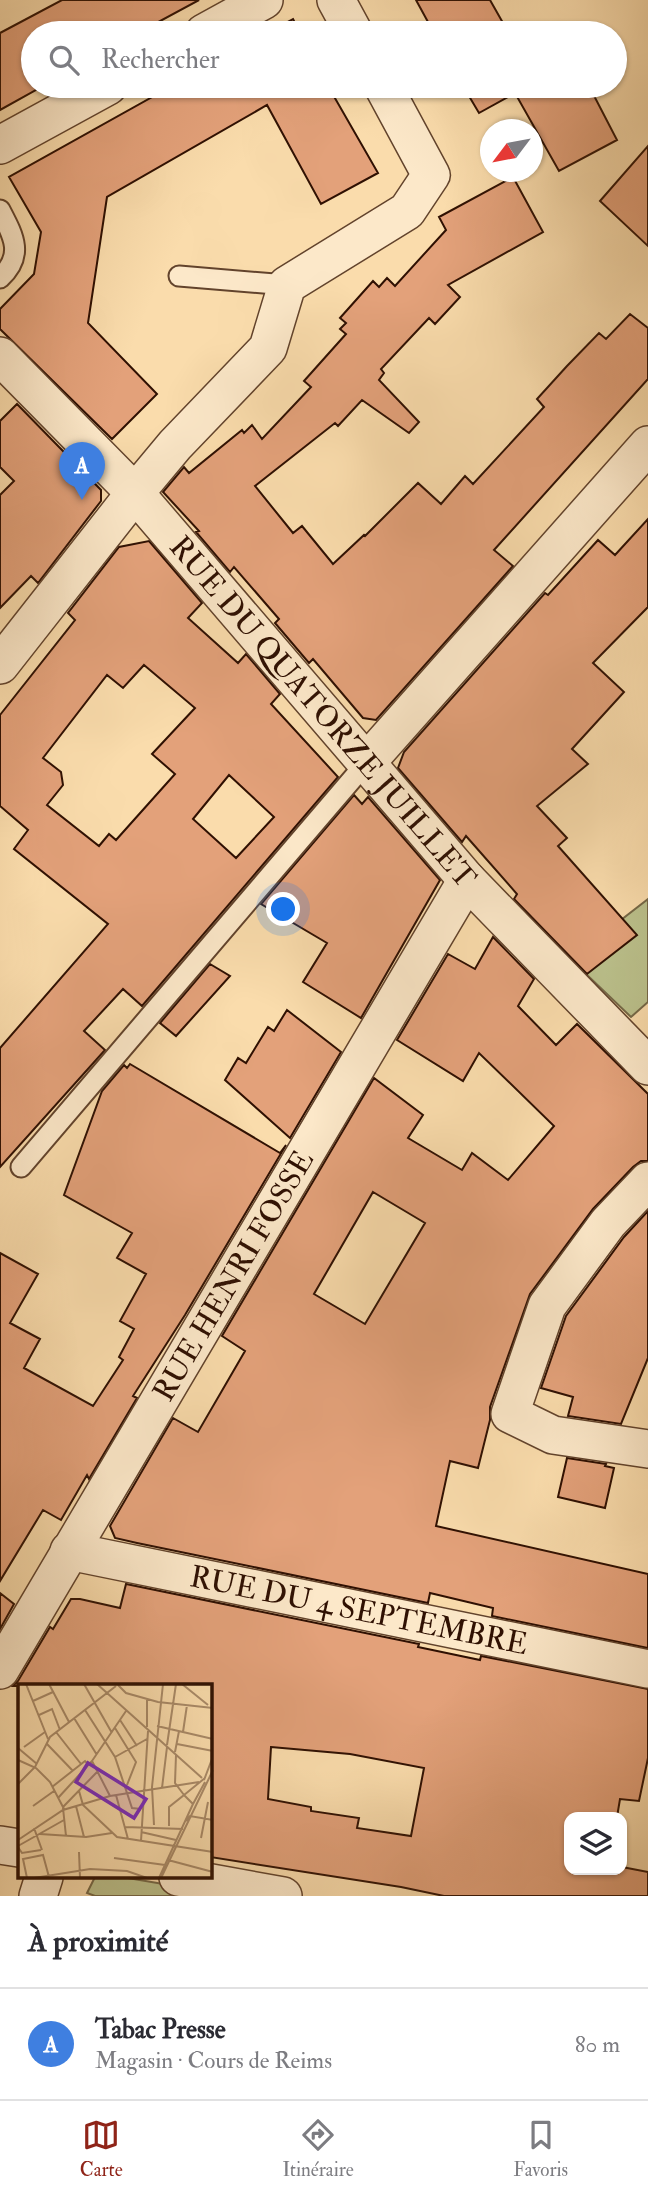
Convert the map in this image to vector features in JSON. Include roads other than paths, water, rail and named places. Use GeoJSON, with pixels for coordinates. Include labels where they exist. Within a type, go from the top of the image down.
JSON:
{"type":"FeatureCollection","features":[{"type":"Feature","properties":{"kind":"street"},"geometry":{"type":"LineString","coordinates":[[226,21],[264,0]]}},
{"type":"Feature","properties":{"kind":"street"},"geometry":{"type":"LineString","coordinates":[[336,0],[347,21]]}},
{"type":"Feature","properties":{"kind":"street"},"geometry":{"type":"LineString","coordinates":[[0,145],[86,98]]}},
{"type":"Feature","properties":{"kind":"street"},"geometry":{"type":"LineString","coordinates":[[6,651],[175,445],[268,348],[287,285],[407,211],[431,175],[389,98]]}},
{"type":"Feature","properties":{"kind":"street","name":"RUE DU QUATORZE JUILLET"},"geometry":{"type":"LineString","coordinates":[[0,356],[135,493],[467,880],[648,1066]]}},
{"type":"Feature","properties":{"kind":"street"},"geometry":{"type":"LineString","coordinates":[[366,763],[648,445]]}},
{"type":"Feature","properties":{"kind":"street","name":"RUE HENRI FOSSE"},"geometry":{"type":"LineString","coordinates":[[0,1670],[467,880]]}},
{"type":"Feature","properties":{"kind":"street"},"geometry":{"type":"LineString","coordinates":[[648,1181],[608,1223],[547,1306],[510,1414],[553,1435],[648,1449]]}},
{"type":"Feature","properties":{"kind":"street","name":"RUE DU 4 SEPTEMBRE"},"geometry":{"type":"LineString","coordinates":[[69,1551],[648,1669]]}},
{"type":"Feature","properties":{"kind":"street"},"geometry":{"type":"LineString","coordinates":[[0,1845],[18,1848]]}},
{"type":"Feature","properties":{"kind":"street"},"geometry":{"type":"LineString","coordinates":[[38,1896],[44,1878]]}},
{"type":"Feature","properties":{"kind":"street"},"geometry":{"type":"LineString","coordinates":[[184,1878],[283,1896]]}},
{"type":"Feature","properties":{"kind":"lane"},"geometry":{"type":"LineString","coordinates":[[0,210],[14,237],[15,253],[11,268],[0,278]]}},
{"type":"Feature","properties":{"kind":"lane"},"geometry":{"type":"LineString","coordinates":[[179,276],[287,285]]}},
{"type":"Feature","properties":{"kind":"lane"},"geometry":{"type":"LineString","coordinates":[[21,1167],[366,763]]}},
{"type":"Feature","properties":{"kind":"place","name":"Tabac Presse"},"geometry":{"type":"Point","coordinates":[82,500]}}]}
